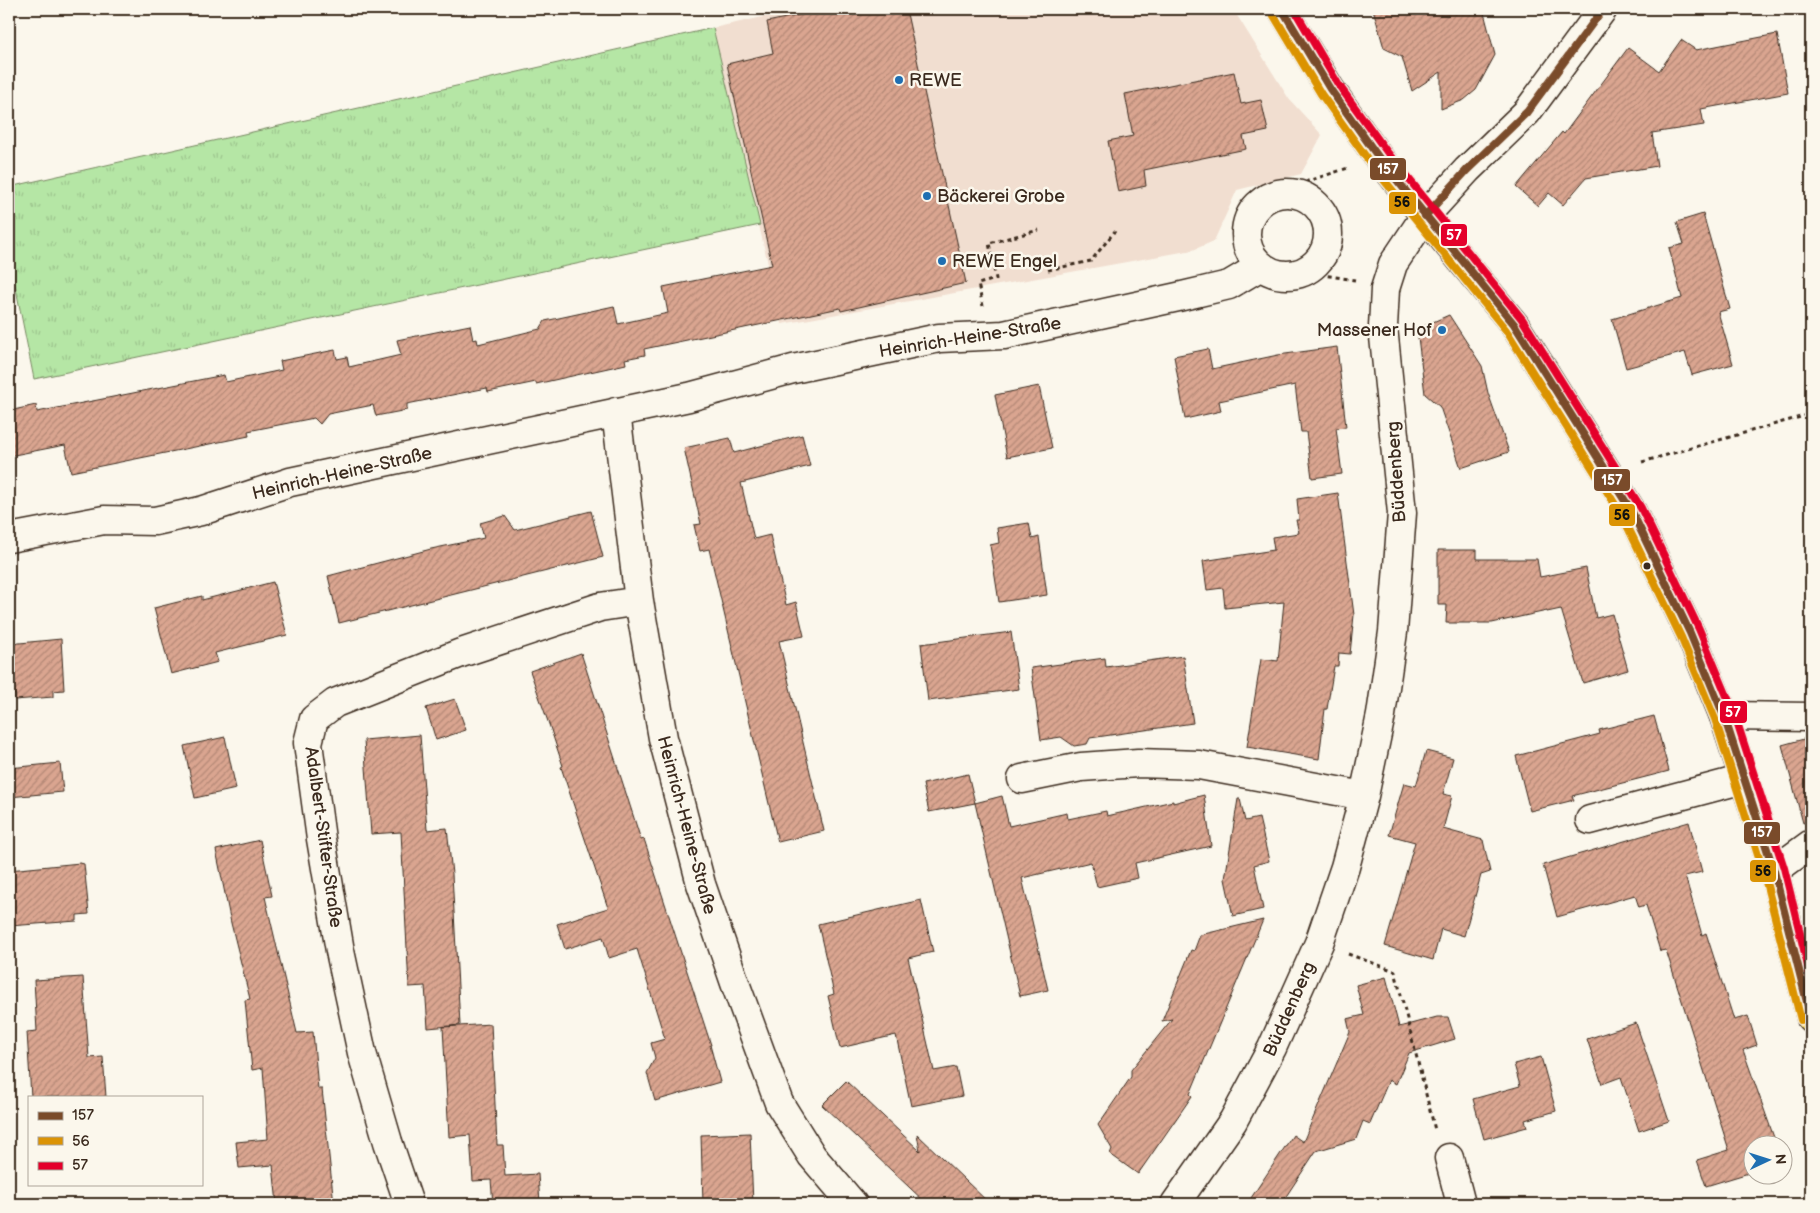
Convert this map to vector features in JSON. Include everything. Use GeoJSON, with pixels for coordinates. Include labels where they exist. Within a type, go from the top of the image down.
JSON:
{"type":"FeatureCollection","features":[{"type":"Feature","properties":{"kind":"main road"},"geometry":{"type":"LineString","coordinates":[[1282,9],[1330,90],[1379,158],[1514,324],[1627,504],[1690,633],[1724,716],[1774,870],[1811,1018]]}},
{"type":"Feature","properties":{"kind":"street","name":"Büddenberg"},"geometry":{"type":"LineString","coordinates":[[1175,1204],[1233,1121],[1272,1048],[1319,943],[1345,868],[1364,796],[1381,715],[1393,632],[1402,513],[1384,327],[1385,289],[1393,264],[1425,216],[1467,170],[1527,112],[1603,9]]}},
{"type":"Feature","properties":{"kind":"street"},"geometry":{"type":"LineString","coordinates":[[1293,193],[1317,205],[1325,218],[1328,234],[1326,248],[1316,264],[1304,272],[1287,276],[1274,273],[1261,266],[1252,256],[1246,243],[1246,228],[1250,215],[1261,202],[1274,195],[1293,193]]}},
{"type":"Feature","properties":{"kind":"street","name":"Heinrich-Heine-Straße"},"geometry":{"type":"LineString","coordinates":[[9,538],[104,520],[155,520],[174,517],[201,511],[290,482],[689,397],[793,369],[939,338],[1004,335],[1229,285],[1261,266]]}},
{"type":"Feature","properties":{"kind":"street","name":"Heinrich-Heine-Straße"},"geometry":{"type":"LineString","coordinates":[[616,412],[639,601],[663,738],[701,884],[734,984],[780,1103],[812,1156],[853,1204]]}},
{"type":"Feature","properties":{"kind":"street","name":"Adalbert-Stifter-Straße"},"geometry":{"type":"LineString","coordinates":[[409,1204],[388,1142],[362,1053],[340,951],[321,839],[308,743],[314,719],[335,703],[461,653],[600,606],[639,601]]}},
{"type":"Feature","properties":{"kind":"street"},"geometry":{"type":"LineString","coordinates":[[1724,716],[1811,717]]}},
{"type":"Feature","properties":{"kind":"street"},"geometry":{"type":"LineString","coordinates":[[1022,779],[1081,767],[1138,763],[1199,766],[1364,796]]}},
{"type":"Feature","properties":{"kind":"street"},"geometry":{"type":"LineString","coordinates":[[1590,820],[1744,779]]}},
{"type":"Feature","properties":{"kind":"street"},"geometry":{"type":"LineString","coordinates":[[1774,870],[1811,844]]}},
{"type":"Feature","properties":{"kind":"street"},"geometry":{"type":"LineString","coordinates":[[1449,1158],[1460,1204]]}},
{"type":"Feature","properties":{"kind":"path"},"geometry":{"type":"LineString","coordinates":[[1293,193],[1308,181],[1348,168]]}},
{"type":"Feature","properties":{"kind":"path"},"geometry":{"type":"LineString","coordinates":[[990,336],[978,284],[996,279],[989,243],[1039,230]]}},
{"type":"Feature","properties":{"kind":"path"},"geometry":{"type":"LineString","coordinates":[[1048,270],[1091,261],[1115,231]]}},
{"type":"Feature","properties":{"kind":"path"},"geometry":{"type":"LineString","coordinates":[[1304,272],[1360,281]]}},
{"type":"Feature","properties":{"kind":"path"},"geometry":{"type":"LineString","coordinates":[[1642,462],[1811,414]]}},
{"type":"Feature","properties":{"kind":"path"},"geometry":{"type":"LineString","coordinates":[[1319,943],[1395,971],[1441,1152],[1449,1158]]}},
{"type":"Feature","properties":{"kind":"shaded area"},"geometry":{"type":"Polygon","coordinates":[[[799,9],[1233,9],[1289,99],[1322,135],[1301,174],[1237,190],[1214,241],[1193,250],[782,324],[713,28],[799,9]]]}},
{"type":"Feature","properties":{"kind":"green space"},"geometry":{"type":"Polygon","coordinates":[[[713,28],[760,225],[34,379],[9,254],[9,187],[713,28]]]}},
{"type":"Feature","properties":{"kind":"building"},"geometry":{"type":"Polygon","coordinates":[[[828,9],[906,9],[966,283],[841,311],[840,308],[644,349],[645,355],[625,359],[626,364],[536,384],[536,382],[488,392],[487,388],[407,404],[407,410],[376,416],[373,405],[328,414],[320,424],[314,418],[248,431],[249,436],[71,472],[65,445],[9,456],[9,411],[36,405],[37,412],[224,375],[226,382],[282,370],[280,361],[335,350],[337,359],[347,357],[349,367],[401,355],[397,340],[470,325],[473,340],[477,339],[478,344],[540,329],[545,321],[614,306],[618,324],[668,313],[663,287],[772,265],[727,64],[773,53],[767,22],[828,9]]]}},
{"type":"Feature","properties":{"kind":"building"},"geometry":{"type":"Polygon","coordinates":[[[1373,9],[1483,9],[1495,55],[1476,90],[1464,100],[1441,109],[1441,72],[1412,91],[1402,57],[1384,48],[1373,9]]]}},
{"type":"Feature","properties":{"kind":"building"},"geometry":{"type":"Polygon","coordinates":[[[1777,34],[1788,93],[1701,109],[1704,125],[1652,133],[1657,166],[1586,178],[1563,205],[1549,193],[1538,206],[1516,187],[1562,132],[1564,134],[1628,48],[1659,71],[1681,40],[1696,50],[1777,34]]]}},
{"type":"Feature","properties":{"kind":"building"},"geometry":{"type":"Polygon","coordinates":[[[1234,72],[1241,104],[1261,100],[1268,131],[1243,136],[1246,149],[1144,170],[1146,186],[1118,192],[1108,141],[1133,136],[1125,94],[1234,72]]]}},
{"type":"Feature","properties":{"kind":"building"},"geometry":{"type":"Polygon","coordinates":[[[1703,214],[1730,309],[1718,312],[1733,364],[1692,375],[1685,352],[1626,368],[1612,319],[1682,298],[1669,248],[1684,244],[1677,222],[1703,214]]]}},
{"type":"Feature","properties":{"kind":"building"},"geometry":{"type":"Polygon","coordinates":[[[1449,315],[1482,366],[1488,393],[1509,452],[1461,468],[1440,407],[1425,394],[1417,329],[1449,315]]]}},
{"type":"Feature","properties":{"kind":"building"},"geometry":{"type":"Polygon","coordinates":[[[1337,347],[1346,427],[1336,428],[1342,474],[1312,478],[1306,432],[1301,432],[1295,385],[1219,401],[1221,411],[1185,419],[1174,356],[1208,349],[1212,369],[1278,355],[1337,347]]]}},
{"type":"Feature","properties":{"kind":"building"},"geometry":{"type":"Polygon","coordinates":[[[1039,386],[1052,448],[1007,457],[995,395],[1039,386]]]}},
{"type":"Feature","properties":{"kind":"building"},"geometry":{"type":"Polygon","coordinates":[[[802,435],[810,466],[741,483],[754,539],[770,535],[786,605],[796,602],[804,636],[779,641],[824,831],[778,842],[709,549],[700,551],[694,525],[701,524],[684,448],[730,438],[734,453],[802,435]]]}},
{"type":"Feature","properties":{"kind":"building"},"geometry":{"type":"Polygon","coordinates":[[[1338,493],[1354,615],[1350,654],[1339,653],[1338,666],[1334,666],[1327,709],[1325,709],[1319,759],[1247,747],[1261,659],[1278,661],[1284,602],[1225,608],[1223,588],[1207,590],[1203,561],[1274,550],[1272,537],[1299,533],[1296,520],[1299,520],[1297,499],[1338,493]]]}},
{"type":"Feature","properties":{"kind":"building"},"geometry":{"type":"Polygon","coordinates":[[[591,511],[603,557],[339,623],[328,576],[431,549],[484,538],[480,523],[505,516],[515,530],[591,511]]]}},
{"type":"Feature","properties":{"kind":"building"},"geometry":{"type":"Polygon","coordinates":[[[1029,523],[1032,539],[1039,537],[1047,595],[999,602],[990,545],[999,543],[997,528],[1029,523]]]}},
{"type":"Feature","properties":{"kind":"building"},"geometry":{"type":"Polygon","coordinates":[[[1438,550],[1477,550],[1477,559],[1537,559],[1540,577],[1586,568],[1596,618],[1612,614],[1628,670],[1583,683],[1561,609],[1492,623],[1446,623],[1447,605],[1438,605],[1438,550]]]}},
{"type":"Feature","properties":{"kind":"building"},"geometry":{"type":"Polygon","coordinates":[[[273,582],[287,635],[215,653],[218,662],[171,674],[154,608],[202,596],[202,600],[273,582]]]}},
{"type":"Feature","properties":{"kind":"building"},"geometry":{"type":"Polygon","coordinates":[[[1011,632],[1019,689],[928,701],[921,644],[1011,632]]]}},
{"type":"Feature","properties":{"kind":"building"},"geometry":{"type":"Polygon","coordinates":[[[61,639],[64,690],[53,691],[53,697],[15,700],[15,694],[9,695],[9,644],[61,639]]]}},
{"type":"Feature","properties":{"kind":"building"},"geometry":{"type":"Polygon","coordinates":[[[581,653],[641,840],[644,839],[711,1045],[720,1082],[655,1101],[647,1073],[655,1058],[651,1043],[665,1039],[637,949],[609,958],[603,937],[565,949],[557,924],[608,908],[561,767],[563,766],[530,671],[581,653]]]}},
{"type":"Feature","properties":{"kind":"building"},"geometry":{"type":"Polygon","coordinates":[[[1183,656],[1193,723],[1090,738],[1087,744],[1074,746],[1061,737],[1041,740],[1031,668],[1105,658],[1106,667],[1183,656]]]}},
{"type":"Feature","properties":{"kind":"building"},"geometry":{"type":"Polygon","coordinates":[[[455,699],[466,730],[436,740],[426,708],[455,699]]]}},
{"type":"Feature","properties":{"kind":"building"},"geometry":{"type":"Polygon","coordinates":[[[1654,716],[1669,771],[1572,796],[1574,800],[1530,811],[1516,756],[1600,734],[1599,730],[1654,716]]]}},
{"type":"Feature","properties":{"kind":"building"},"geometry":{"type":"Polygon","coordinates":[[[420,735],[427,830],[447,828],[452,874],[460,1025],[428,1028],[425,986],[409,987],[401,832],[371,834],[364,740],[420,735]]]}},
{"type":"Feature","properties":{"kind":"building"},"geometry":{"type":"Polygon","coordinates":[[[225,737],[236,789],[195,798],[184,746],[225,737]]]}},
{"type":"Feature","properties":{"kind":"building"},"geometry":{"type":"Polygon","coordinates":[[[1811,737],[1811,821],[1803,823],[1782,745],[1811,737]]]}},
{"type":"Feature","properties":{"kind":"building"},"geometry":{"type":"Polygon","coordinates":[[[1426,751],[1453,758],[1443,794],[1452,796],[1443,829],[1483,840],[1490,872],[1481,875],[1464,936],[1441,929],[1433,960],[1385,946],[1415,842],[1389,835],[1404,783],[1416,786],[1426,751]]]}},
{"type":"Feature","properties":{"kind":"building"},"geometry":{"type":"Polygon","coordinates":[[[60,763],[63,792],[9,797],[9,768],[60,763]]]}},
{"type":"Feature","properties":{"kind":"building"},"geometry":{"type":"Polygon","coordinates":[[[968,774],[975,803],[929,812],[923,784],[968,774]]]}},
{"type":"Feature","properties":{"kind":"building"},"geometry":{"type":"Polygon","coordinates":[[[1204,795],[1211,846],[1135,863],[1138,878],[1097,887],[1091,862],[1022,878],[1048,990],[1020,996],[975,803],[1002,796],[1009,826],[1067,813],[1068,819],[1106,811],[1107,816],[1204,795]]]}},
{"type":"Feature","properties":{"kind":"building"},"geometry":{"type":"Polygon","coordinates":[[[1238,799],[1240,799],[1245,821],[1259,818],[1269,861],[1254,865],[1263,909],[1233,916],[1225,879],[1238,799]]]}},
{"type":"Feature","properties":{"kind":"building"},"geometry":{"type":"Polygon","coordinates":[[[1689,822],[1702,872],[1685,876],[1702,935],[1706,933],[1734,1020],[1748,1016],[1757,1045],[1743,1050],[1773,1136],[1742,1136],[1742,1175],[1706,1186],[1697,1160],[1729,1150],[1666,950],[1660,951],[1646,905],[1639,907],[1635,895],[1557,917],[1543,865],[1689,822]]]}},
{"type":"Feature","properties":{"kind":"building"},"geometry":{"type":"Polygon","coordinates":[[[260,840],[272,896],[265,897],[297,1033],[313,1032],[318,1089],[322,1089],[334,1204],[277,1204],[273,1165],[239,1168],[236,1142],[268,1139],[263,1068],[252,1070],[245,1000],[250,999],[231,923],[216,850],[260,840]]]}},
{"type":"Feature","properties":{"kind":"building"},"geometry":{"type":"Polygon","coordinates":[[[84,864],[89,914],[77,915],[77,921],[9,926],[9,870],[84,864]]]}},
{"type":"Feature","properties":{"kind":"building"},"geometry":{"type":"Polygon","coordinates":[[[921,900],[933,952],[908,958],[934,1071],[956,1067],[962,1096],[911,1106],[896,1035],[840,1048],[828,996],[834,994],[818,924],[921,900]]]}},
{"type":"Feature","properties":{"kind":"building"},"geometry":{"type":"Polygon","coordinates":[[[1263,920],[1190,1094],[1192,1096],[1138,1174],[1110,1154],[1112,1149],[1098,1125],[1131,1077],[1131,1070],[1172,1019],[1162,1021],[1191,950],[1194,951],[1200,935],[1263,920]]]}},
{"type":"Feature","properties":{"kind":"building"},"geometry":{"type":"Polygon","coordinates":[[[83,977],[89,1058],[103,1057],[106,1096],[31,1096],[27,1032],[37,1031],[34,980],[83,977]]]}},
{"type":"Feature","properties":{"kind":"building"},"geometry":{"type":"Polygon","coordinates":[[[1386,977],[1399,1027],[1437,1017],[1448,1017],[1455,1039],[1409,1053],[1396,1084],[1389,1080],[1370,1124],[1363,1121],[1356,1139],[1316,1151],[1281,1204],[1247,1204],[1293,1135],[1303,1142],[1350,1032],[1347,1019],[1364,1015],[1356,985],[1386,977]]]}},
{"type":"Feature","properties":{"kind":"building"},"geometry":{"type":"Polygon","coordinates":[[[1636,1023],[1669,1121],[1639,1131],[1621,1077],[1602,1084],[1587,1039],[1636,1023]]]}},
{"type":"Feature","properties":{"kind":"building"},"geometry":{"type":"Polygon","coordinates":[[[491,1024],[497,1145],[503,1145],[505,1176],[538,1174],[540,1204],[493,1204],[491,1180],[473,1181],[470,1135],[449,1137],[443,1027],[491,1024]]]}},
{"type":"Feature","properties":{"kind":"building"},"geometry":{"type":"Polygon","coordinates":[[[1541,1057],[1556,1111],[1525,1120],[1527,1127],[1484,1139],[1473,1099],[1520,1086],[1514,1064],[1541,1057]]]}},
{"type":"Feature","properties":{"kind":"building"},"geometry":{"type":"Polygon","coordinates":[[[846,1081],[920,1151],[917,1134],[990,1204],[927,1204],[822,1105],[846,1081]]]}},
{"type":"Feature","properties":{"kind":"building"},"geometry":{"type":"Polygon","coordinates":[[[750,1133],[753,1204],[703,1204],[701,1135],[750,1133]]]}},
{"type":"Feature","properties":{"kind":"transit line","name":"157"},"geometry":{"type":"LineString","coordinates":[[1282,9],[1330,89],[1379,158],[1514,324],[1632,512],[1690,633],[1724,716],[1774,871],[1811,1018]]}},
{"type":"Feature","properties":{"kind":"transit line","name":"57"},"geometry":{"type":"LineString","coordinates":[[1294,9],[1338,84],[1387,152],[1522,319],[1641,508],[1699,629],[1734,713],[1784,868],[1811,978]]}},
{"type":"Feature","properties":{"kind":"transit line","name":"157"},"geometry":{"type":"LineString","coordinates":[[1425,216],[1467,170],[1527,112],[1603,9]]}},
{"type":"Feature","properties":{"kind":"transit line","name":"56"},"geometry":{"type":"LineString","coordinates":[[1273,14],[1321,94],[1371,164],[1506,330],[1623,517],[1681,637],[1715,719],[1764,874],[1801,1020]]}},
{"type":"Feature","properties":{"kind":"place","name":"REWE"},"geometry":{"type":"Point","coordinates":[899,80]}},
{"type":"Feature","properties":{"kind":"place","name":"Bäckerei Grobe"},"geometry":{"type":"Point","coordinates":[927,196]}},
{"type":"Feature","properties":{"kind":"place","name":"REWE Engel"},"geometry":{"type":"Point","coordinates":[942,261]}},
{"type":"Feature","properties":{"kind":"place","name":"Massener Hof"},"geometry":{"type":"Point","coordinates":[1442,330]}}]}
